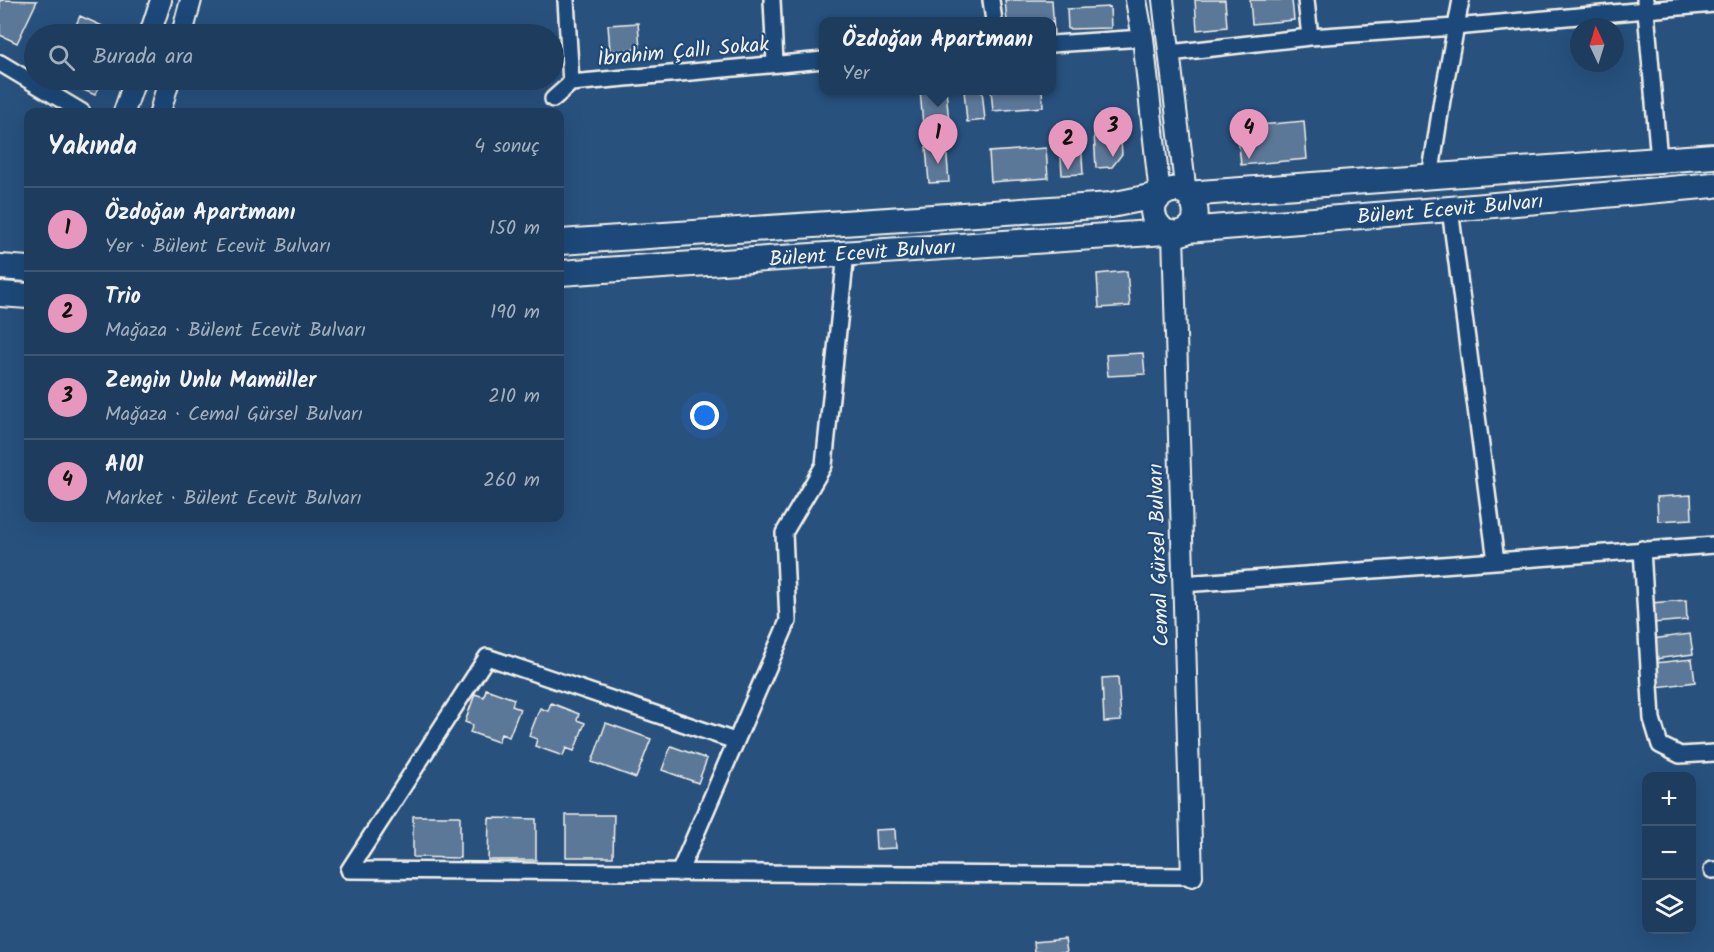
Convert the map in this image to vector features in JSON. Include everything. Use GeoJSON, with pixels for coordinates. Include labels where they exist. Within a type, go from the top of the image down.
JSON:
{"type":"FeatureCollection","features":[{"type":"Feature","properties":{"kind":"main road","name":"Bülent Ecevit Bulvarı"},"geometry":{"type":"LineString","coordinates":[[1186,194],[1714,156]]}},
{"type":"Feature","properties":{"kind":"main road","name":"Bülent Ecevit Bulvarı"},"geometry":{"type":"LineString","coordinates":[[564,273],[1175,232],[1714,185]]}},
{"type":"Feature","properties":{"kind":"main road"},"geometry":{"type":"LineString","coordinates":[[564,242],[1111,205],[1160,195],[1173,190],[1186,194],[1195,205],[1197,212],[1192,225],[1175,232],[1155,222],[1153,208],[1160,195]]}},
{"type":"Feature","properties":{"kind":"main road"},"geometry":{"type":"LineString","coordinates":[[0,267],[24,269]]}},
{"type":"Feature","properties":{"kind":"main road"},"geometry":{"type":"LineString","coordinates":[[0,294],[24,296]]}},
{"type":"Feature","properties":{"kind":"street"},"geometry":{"type":"LineString","coordinates":[[154,24],[162,0]]}},
{"type":"Feature","properties":{"kind":"street"},"geometry":{"type":"LineString","coordinates":[[185,24],[191,0]]}},
{"type":"Feature","properties":{"kind":"street"},"geometry":{"type":"LineString","coordinates":[[566,0],[571,82]]}},
{"type":"Feature","properties":{"kind":"street"},"geometry":{"type":"LineString","coordinates":[[772,0],[775,63]]}},
{"type":"Feature","properties":{"kind":"street"},"geometry":{"type":"LineString","coordinates":[[991,0],[993,17]]}},
{"type":"Feature","properties":{"kind":"street"},"geometry":{"type":"LineString","coordinates":[[1136,0],[1143,38],[1160,195]]}},
{"type":"Feature","properties":{"kind":"street"},"geometry":{"type":"LineString","coordinates":[[1163,0],[1186,194]]}},
{"type":"Feature","properties":{"kind":"street"},"geometry":{"type":"LineString","coordinates":[[1306,0],[1310,37]]}},
{"type":"Feature","properties":{"kind":"street"},"geometry":{"type":"LineString","coordinates":[[1430,178],[1461,0]]}},
{"type":"Feature","properties":{"kind":"street"},"geometry":{"type":"LineString","coordinates":[[1170,53],[1310,37],[1455,27],[1645,4],[1714,4]]}},
{"type":"Feature","properties":{"kind":"street"},"geometry":{"type":"LineString","coordinates":[[1645,4],[1659,160]]}},
{"type":"Feature","properties":{"kind":"street"},"geometry":{"type":"LineString","coordinates":[[1056,44],[1143,38]]}},
{"type":"Feature","properties":{"kind":"street","name":"İbrahim Çallı Sokak"},"geometry":{"type":"LineString","coordinates":[[564,89],[571,82],[819,60]]}},
{"type":"Feature","properties":{"kind":"street"},"geometry":{"type":"LineString","coordinates":[[0,63],[24,77]]}},
{"type":"Feature","properties":{"kind":"street"},"geometry":{"type":"LineString","coordinates":[[45,90],[75,108]]}},
{"type":"Feature","properties":{"kind":"street"},"geometry":{"type":"LineString","coordinates":[[125,108],[132,90]]}},
{"type":"Feature","properties":{"kind":"street"},"geometry":{"type":"LineString","coordinates":[[161,108],[166,90]]}},
{"type":"Feature","properties":{"kind":"street","name":"İbrahim Çallı Sokak"},"geometry":{"type":"LineString","coordinates":[[553,99],[563,90]]}},
{"type":"Feature","properties":{"kind":"street"},"geometry":{"type":"LineString","coordinates":[[1449,209],[1496,561]]}},
{"type":"Feature","properties":{"kind":"street","name":"Cemal Gürsel Bulvarı"},"geometry":{"type":"LineString","coordinates":[[1175,232],[1192,876]]}},
{"type":"Feature","properties":{"kind":"street"},"geometry":{"type":"LineString","coordinates":[[680,873],[788,621],[784,533],[824,465],[846,253]]}},
{"type":"Feature","properties":{"kind":"street"},"geometry":{"type":"LineString","coordinates":[[1183,584],[1642,549],[1714,546]]}},
{"type":"Feature","properties":{"kind":"street"},"geometry":{"type":"LineString","coordinates":[[1642,549],[1652,719],[1660,745],[1680,755],[1714,753]]}},
{"type":"Feature","properties":{"kind":"street"},"geometry":{"type":"LineString","coordinates":[[735,741],[487,657],[349,870],[1192,876]]}},
{"type":"Feature","properties":{"kind":"building"},"geometry":{"type":"Polygon","coordinates":[[[0,0],[37,1],[24,24],[17,43],[0,35],[0,0]]]}},
{"type":"Feature","properties":{"kind":"building"},"geometry":{"type":"Polygon","coordinates":[[[1005,0],[1052,0],[1053,17],[1007,17],[1005,0]]]}},
{"type":"Feature","properties":{"kind":"building"},"geometry":{"type":"Polygon","coordinates":[[[1195,0],[1225,0],[1227,27],[1197,30],[1195,0]]]}},
{"type":"Feature","properties":{"kind":"building"},"geometry":{"type":"Polygon","coordinates":[[[1250,0],[1292,0],[1294,20],[1252,24],[1250,0]]]}},
{"type":"Feature","properties":{"kind":"building"},"geometry":{"type":"Polygon","coordinates":[[[1110,7],[1111,28],[1068,29],[1067,9],[1110,7]]]}},
{"type":"Feature","properties":{"kind":"building"},"geometry":{"type":"Polygon","coordinates":[[[80,16],[98,24],[76,24],[80,16]]]}},
{"type":"Feature","properties":{"kind":"building"},"geometry":{"type":"Polygon","coordinates":[[[638,23],[640,49],[610,51],[608,25],[638,23]]]}},
{"type":"Feature","properties":{"kind":"building"},"geometry":{"type":"Polygon","coordinates":[[[84,90],[98,90],[95,95],[84,90]]]}},
{"type":"Feature","properties":{"kind":"building"},"geometry":{"type":"Polygon","coordinates":[[[920,95],[946,95],[949,123],[923,125],[920,95]]]}},
{"type":"Feature","properties":{"kind":"building"},"geometry":{"type":"Polygon","coordinates":[[[964,95],[982,95],[985,120],[967,122],[964,95]]]}},
{"type":"Feature","properties":{"kind":"building"},"geometry":{"type":"Polygon","coordinates":[[[991,95],[1042,95],[1043,107],[993,111],[991,95]]]}},
{"type":"Feature","properties":{"kind":"building"},"geometry":{"type":"Polygon","coordinates":[[[1304,121],[1307,159],[1241,165],[1237,127],[1304,121]]]}},
{"type":"Feature","properties":{"kind":"building"},"geometry":{"type":"Polygon","coordinates":[[[1120,131],[1122,154],[1112,167],[1096,168],[1094,133],[1120,131]]]}},
{"type":"Feature","properties":{"kind":"building"},"geometry":{"type":"Polygon","coordinates":[[[1081,139],[1083,174],[1062,175],[1060,141],[1081,139]]]}},
{"type":"Feature","properties":{"kind":"building"},"geometry":{"type":"Polygon","coordinates":[[[946,145],[949,182],[929,183],[926,147],[946,145]]]}},
{"type":"Feature","properties":{"kind":"building"},"geometry":{"type":"Polygon","coordinates":[[[1046,148],[1048,178],[991,182],[989,152],[1046,148]]]}},
{"type":"Feature","properties":{"kind":"building"},"geometry":{"type":"Polygon","coordinates":[[[1127,271],[1130,306],[1099,308],[1097,274],[1127,271]]]}},
{"type":"Feature","properties":{"kind":"building"},"geometry":{"type":"Polygon","coordinates":[[[1143,353],[1145,374],[1108,376],[1106,355],[1143,353]]]}},
{"type":"Feature","properties":{"kind":"building"},"geometry":{"type":"Polygon","coordinates":[[[1691,495],[1692,519],[1658,521],[1657,497],[1691,495]]]}},
{"type":"Feature","properties":{"kind":"building"},"geometry":{"type":"Polygon","coordinates":[[[1686,600],[1687,620],[1653,623],[1651,603],[1686,600]]]}},
{"type":"Feature","properties":{"kind":"building"},"geometry":{"type":"Polygon","coordinates":[[[1690,634],[1693,654],[1655,659],[1652,639],[1690,634]]]}},
{"type":"Feature","properties":{"kind":"building"},"geometry":{"type":"Polygon","coordinates":[[[1692,659],[1695,682],[1658,687],[1655,663],[1692,659]]]}},
{"type":"Feature","properties":{"kind":"building"},"geometry":{"type":"Polygon","coordinates":[[[1118,677],[1121,721],[1104,722],[1102,678],[1118,677]]]}},
{"type":"Feature","properties":{"kind":"building"},"geometry":{"type":"Polygon","coordinates":[[[486,689],[514,699],[512,706],[520,709],[509,737],[501,734],[498,742],[470,732],[473,725],[465,722],[475,694],[484,697],[486,689]]]}},
{"type":"Feature","properties":{"kind":"building"},"geometry":{"type":"Polygon","coordinates":[[[551,703],[579,714],[577,720],[585,723],[574,751],[566,748],[563,756],[535,746],[537,739],[529,736],[540,708],[548,711],[551,703]]]}},
{"type":"Feature","properties":{"kind":"building"},"geometry":{"type":"Polygon","coordinates":[[[606,723],[651,739],[636,778],[592,762],[606,723]]]}},
{"type":"Feature","properties":{"kind":"building"},"geometry":{"type":"Polygon","coordinates":[[[671,746],[707,759],[698,783],[662,770],[671,746]]]}},
{"type":"Feature","properties":{"kind":"building"},"geometry":{"type":"Polygon","coordinates":[[[566,815],[614,815],[613,857],[566,857],[566,815]]]}},
{"type":"Feature","properties":{"kind":"building"},"geometry":{"type":"Polygon","coordinates":[[[413,816],[460,816],[460,858],[413,857],[413,816]]]}},
{"type":"Feature","properties":{"kind":"building"},"geometry":{"type":"Polygon","coordinates":[[[489,818],[536,819],[536,860],[488,860],[489,818]]]}},
{"type":"Feature","properties":{"kind":"building"},"geometry":{"type":"Polygon","coordinates":[[[895,829],[896,848],[876,849],[875,830],[895,829]]]}},
{"type":"Feature","properties":{"kind":"building"},"geometry":{"type":"Polygon","coordinates":[[[1065,939],[1067,952],[1035,952],[1034,942],[1065,939]]]}},
{"type":"Feature","properties":{"kind":"place","name":"Zengin Unlu Mamüller"},"geometry":{"type":"Point","coordinates":[1113,157]}},
{"type":"Feature","properties":{"kind":"place","name":"A101"},"geometry":{"type":"Point","coordinates":[1249,159]}},
{"type":"Feature","properties":{"kind":"place","name":"Özdoğan Apartmanı"},"geometry":{"type":"Point","coordinates":[938,164]}},
{"type":"Feature","properties":{"kind":"place","name":"Trio"},"geometry":{"type":"Point","coordinates":[1068,170]}}]}
